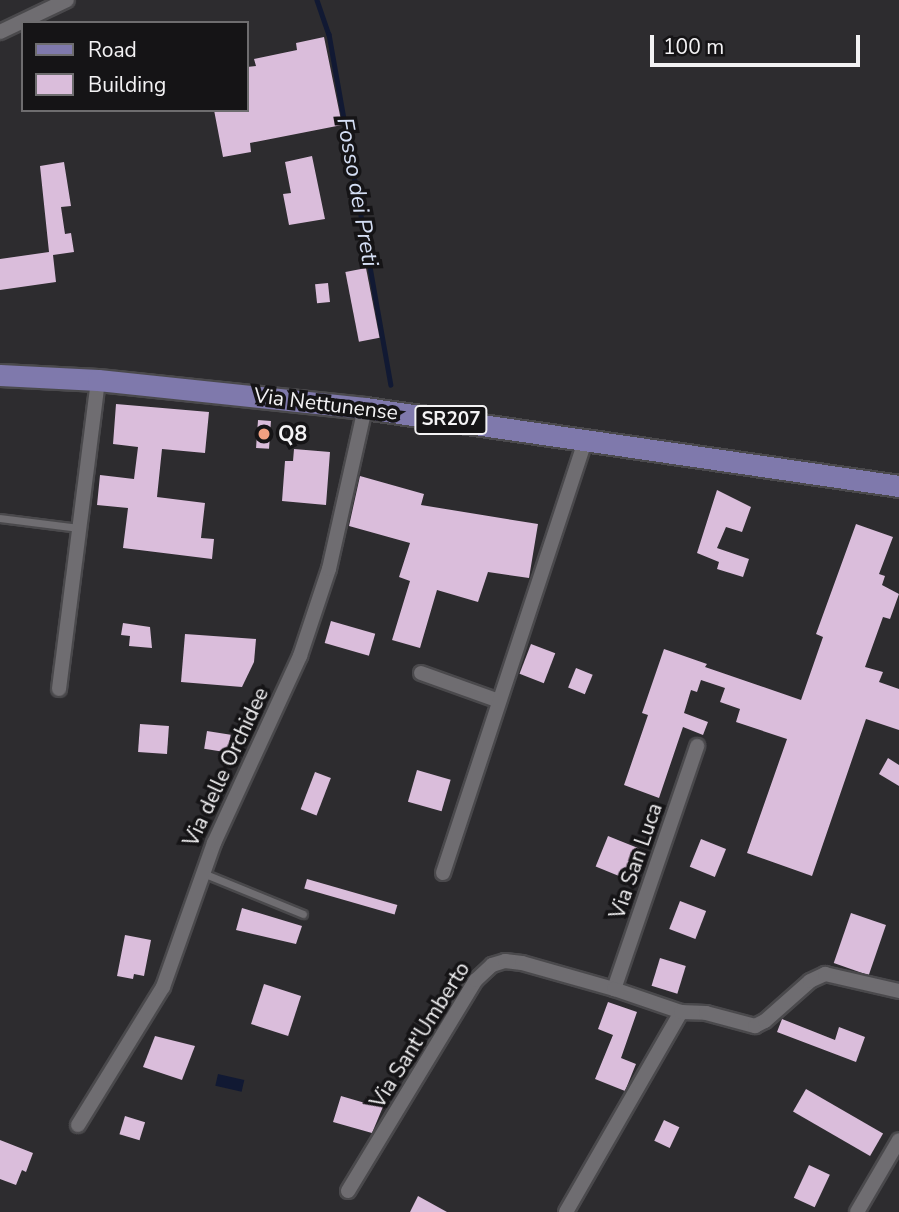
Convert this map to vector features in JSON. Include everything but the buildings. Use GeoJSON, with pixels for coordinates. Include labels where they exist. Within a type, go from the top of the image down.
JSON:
{"type":"FeatureCollection","features":[{"type":"Feature","properties":{"kind":"main road","name":"Via Nettunense"},"geometry":{"type":"LineString","coordinates":[[0,375],[98,380],[365,408],[899,486]]}},
{"type":"Feature","properties":{"kind":"street"},"geometry":{"type":"LineString","coordinates":[[23,21],[67,0]]}},
{"type":"Feature","properties":{"kind":"street"},"geometry":{"type":"LineString","coordinates":[[0,32],[21,22]]}},
{"type":"Feature","properties":{"kind":"street"},"geometry":{"type":"LineString","coordinates":[[59,689],[98,380]]}},
{"type":"Feature","properties":{"kind":"street","name":"Via delle Orchidee"},"geometry":{"type":"LineString","coordinates":[[78,1125],[163,988],[202,873],[313,623],[334,549],[365,408]]}},
{"type":"Feature","properties":{"kind":"street"},"geometry":{"type":"LineString","coordinates":[[443,873],[585,440]]}},
{"type":"Feature","properties":{"kind":"street"},"geometry":{"type":"LineString","coordinates":[[421,673],[499,701]]}},
{"type":"Feature","properties":{"kind":"street","name":"Via San Luca"},"geometry":{"type":"LineString","coordinates":[[614,989],[697,746]]}},
{"type":"Feature","properties":{"kind":"street","name":"Via Sant'Umberto"},"geometry":{"type":"LineString","coordinates":[[348,1191],[475,980],[487,967],[500,962],[517,962],[614,989],[681,1012],[706,1013],[755,1026],[765,1021],[813,979],[825,974],[899,991]]}},
{"type":"Feature","properties":{"kind":"street"},"geometry":{"type":"LineString","coordinates":[[566,1212],[681,1012]]}},
{"type":"Feature","properties":{"kind":"street"},"geometry":{"type":"LineString","coordinates":[[857,1212],[899,1140]]}},
{"type":"Feature","properties":{"kind":"lane"},"geometry":{"type":"LineString","coordinates":[[0,518],[79,528]]}},
{"type":"Feature","properties":{"kind":"lane"},"geometry":{"type":"LineString","coordinates":[[202,873],[303,914]]}},
{"type":"Feature","properties":{"kind":"water"},"geometry":{"type":"Polygon","coordinates":[[[218,1074],[244,1080],[242,1092],[215,1086],[218,1074]]]}},
{"type":"Feature","properties":{"kind":"waterway","name":"Fosso dei Preti"},"geometry":{"type":"LineString","coordinates":[[317,0],[329,34],[391,385]]}},
{"type":"Feature","properties":{"kind":"place","name":"Q8"},"geometry":{"type":"Point","coordinates":[264,434]}}]}
